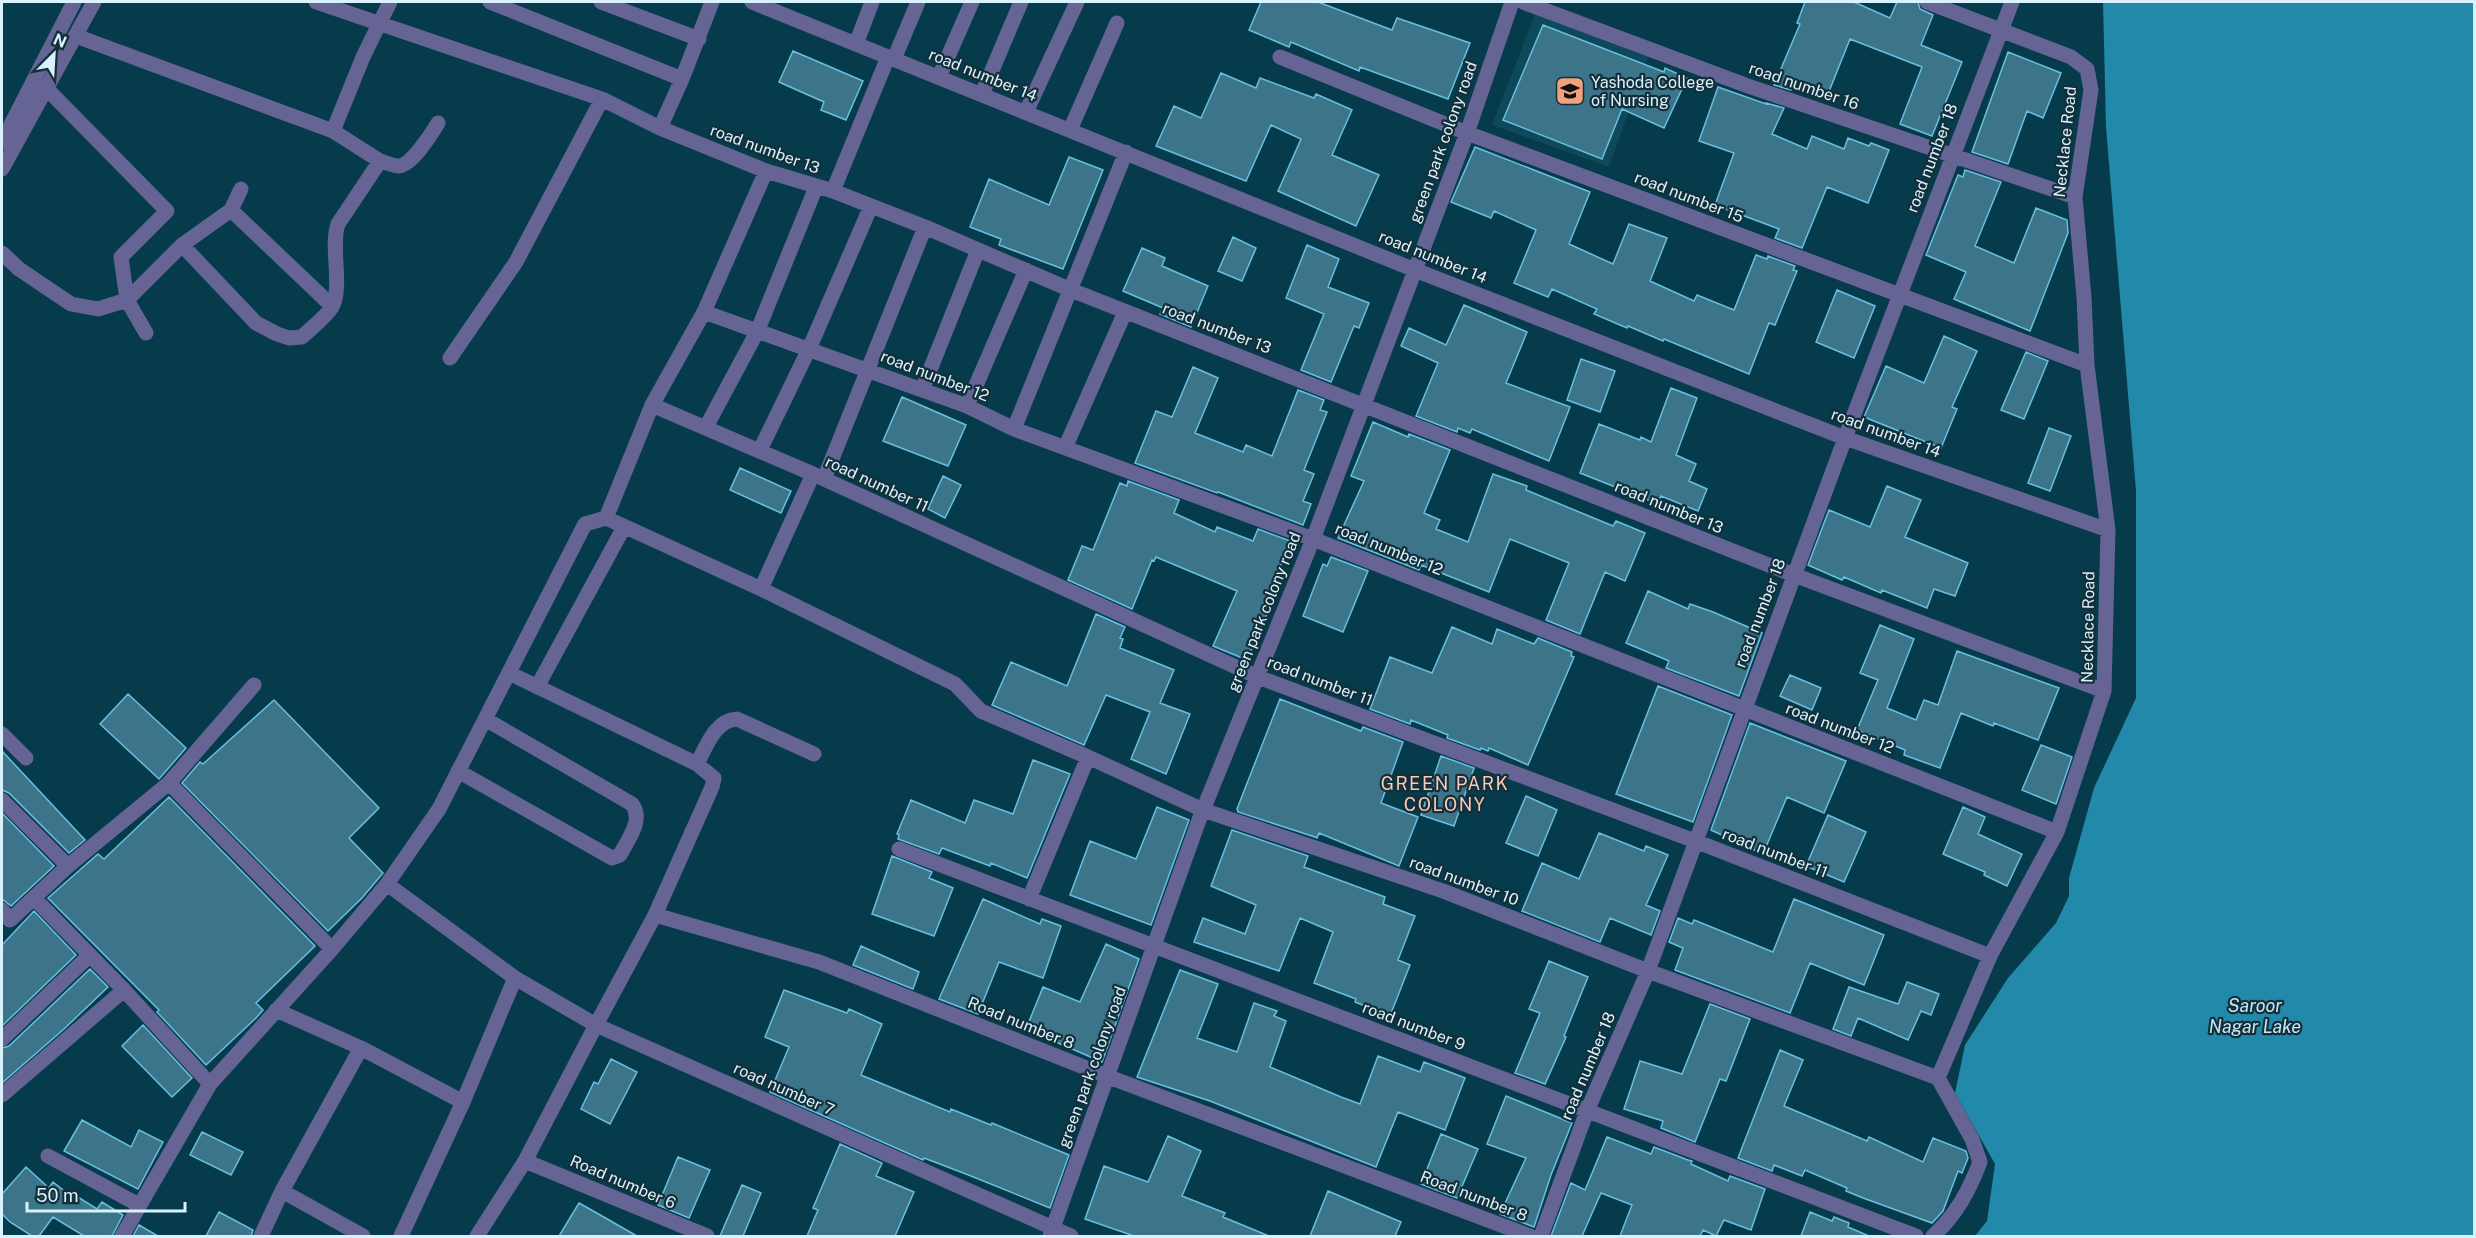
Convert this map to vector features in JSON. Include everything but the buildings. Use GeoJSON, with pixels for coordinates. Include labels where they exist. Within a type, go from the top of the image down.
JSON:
{"type":"FeatureCollection","features":[{"type":"Feature","properties":{"kind":"street"},"geometry":{"type":"LineString","coordinates":[[2,142],[74,2]]}},
{"type":"Feature","properties":{"kind":"street"},"geometry":{"type":"LineString","coordinates":[[2,169],[45,87],[94,2]]}},
{"type":"Feature","properties":{"kind":"street","name":"road number 13"},"geometry":{"type":"LineString","coordinates":[[316,2],[602,99],[660,128],[766,171],[833,191],[925,227],[1125,312],[1794,575],[2104,691]]}},
{"type":"Feature","properties":{"kind":"street"},"geometry":{"type":"LineString","coordinates":[[333,132],[363,57],[390,2]]}},
{"type":"Feature","properties":{"kind":"street"},"geometry":{"type":"LineString","coordinates":[[489,2],[682,79]]}},
{"type":"Feature","properties":{"kind":"street"},"geometry":{"type":"LineString","coordinates":[[601,2],[699,39]]}},
{"type":"Feature","properties":{"kind":"street"},"geometry":{"type":"LineString","coordinates":[[660,128],[699,39],[712,2]]}},
{"type":"Feature","properties":{"kind":"street","name":"road number 14"},"geometry":{"type":"LineString","coordinates":[[752,2],[1415,270],[1845,438],[2108,530]]}},
{"type":"Feature","properties":{"kind":"street"},"geometry":{"type":"LineString","coordinates":[[856,44],[872,2]]}},
{"type":"Feature","properties":{"kind":"street"},"geometry":{"type":"LineString","coordinates":[[833,191],[918,2]]}},
{"type":"Feature","properties":{"kind":"street"},"geometry":{"type":"LineString","coordinates":[[939,77],[972,2]]}},
{"type":"Feature","properties":{"kind":"street"},"geometry":{"type":"LineString","coordinates":[[982,94],[1021,2]]}},
{"type":"Feature","properties":{"kind":"street"},"geometry":{"type":"LineString","coordinates":[[1026,112],[1077,2]]}},
{"type":"Feature","properties":{"kind":"street","name":"green park colony road"},"geometry":{"type":"LineString","coordinates":[[1051,1233],[1109,1077],[1203,810],[1313,539],[1467,133],[1512,2]]}},
{"type":"Feature","properties":{"kind":"street","name":"road number 16"},"geometry":{"type":"LineString","coordinates":[[1523,2],[1748,86],[2075,197]]}},
{"type":"Feature","properties":{"kind":"street"},"geometry":{"type":"LineString","coordinates":[[1927,2],[2001,31]]}},
{"type":"Feature","properties":{"kind":"street","name":"road number 18"},"geometry":{"type":"LineString","coordinates":[[1541,1236],[1587,1111],[1648,971],[1845,438],[2012,2]]}},
{"type":"Feature","properties":{"kind":"street"},"geometry":{"type":"LineString","coordinates":[[1070,130],[1117,23]]}},
{"type":"Feature","properties":{"kind":"street","name":"Necklace Road"},"geometry":{"type":"LineString","coordinates":[[1938,1078],[1990,956],[2057,832],[2104,691],[2108,530],[2087,365],[2084,297],[2075,197],[2091,90],[2087,69],[2071,57],[2001,31]]}},
{"type":"Feature","properties":{"kind":"street"},"geometry":{"type":"LineString","coordinates":[[76,36],[333,132],[380,160],[398,166],[406,164],[438,123]]}},
{"type":"Feature","properties":{"kind":"street","name":"road number 15"},"geometry":{"type":"LineString","coordinates":[[1280,57],[1467,133],[2087,365]]}},
{"type":"Feature","properties":{"kind":"street"},"geometry":{"type":"LineString","coordinates":[[45,87],[167,211],[121,257],[127,300],[146,333]]}},
{"type":"Feature","properties":{"kind":"street"},"geometry":{"type":"LineString","coordinates":[[450,358],[516,262],[602,99]]}},
{"type":"Feature","properties":{"kind":"street"},"geometry":{"type":"LineString","coordinates":[[1014,429],[1126,152]]}},
{"type":"Feature","properties":{"kind":"street"},"geometry":{"type":"LineString","coordinates":[[182,245],[256,323],[289,338],[302,337],[332,306],[336,276],[334,234],[338,224],[380,160]]}},
{"type":"Feature","properties":{"kind":"street"},"geometry":{"type":"LineString","coordinates":[[606,518],[652,405],[704,312],[766,171]]}},
{"type":"Feature","properties":{"kind":"street"},"geometry":{"type":"LineString","coordinates":[[706,427],[757,332],[816,187]]}},
{"type":"Feature","properties":{"kind":"street"},"geometry":{"type":"LineString","coordinates":[[2,253],[20,269],[70,304],[98,309],[127,300],[182,245],[231,210],[241,189]]}},
{"type":"Feature","properties":{"kind":"street"},"geometry":{"type":"LineString","coordinates":[[760,450],[809,349],[871,206]]}},
{"type":"Feature","properties":{"kind":"street"},"geometry":{"type":"LineString","coordinates":[[231,210],[332,306]]}},
{"type":"Feature","properties":{"kind":"street"},"geometry":{"type":"LineString","coordinates":[[122,1236],[210,1084],[332,950],[387,884],[439,808],[585,524],[606,518],[761,589],[868,370],[925,227]]}},
{"type":"Feature","properties":{"kind":"street"},"geometry":{"type":"LineString","coordinates":[[922,390],[978,250]]}},
{"type":"Feature","properties":{"kind":"street"},"geometry":{"type":"LineString","coordinates":[[967,406],[1026,270]]}},
{"type":"Feature","properties":{"kind":"street","name":"road number 12"},"geometry":{"type":"LineString","coordinates":[[704,312],[967,406],[1014,429],[1313,539],[2057,832]]}},
{"type":"Feature","properties":{"kind":"street"},"geometry":{"type":"LineString","coordinates":[[1065,448],[1125,312]]}},
{"type":"Feature","properties":{"kind":"street","name":"road number 11"},"geometry":{"type":"LineString","coordinates":[[652,405],[818,476],[1258,677],[1695,841],[1990,956]]}},
{"type":"Feature","properties":{"kind":"street"},"geometry":{"type":"LineString","coordinates":[[537,687],[624,527]]}},
{"type":"Feature","properties":{"kind":"street","name":"road number 10"},"geometry":{"type":"LineString","coordinates":[[761,589],[956,684],[981,711],[1203,810],[1443,891],[1648,971],[1938,1078]]}},
{"type":"Feature","properties":{"kind":"street"},"geometry":{"type":"LineString","coordinates":[[477,1236],[525,1161],[655,915],[714,778],[711,773],[697,764],[509,673]]}},
{"type":"Feature","properties":{"kind":"street"},"geometry":{"type":"LineString","coordinates":[[4,920],[34,898],[169,783],[254,685]]}},
{"type":"Feature","properties":{"kind":"street"},"geometry":{"type":"LineString","coordinates":[[458,771],[612,858],[620,855],[638,821],[637,811],[632,804],[485,719]]}},
{"type":"Feature","properties":{"kind":"street"},"geometry":{"type":"LineString","coordinates":[[697,764],[719,726],[729,719],[737,719],[814,754]]}},
{"type":"Feature","properties":{"kind":"street"},"geometry":{"type":"LineString","coordinates":[[2,734],[26,758]]}},
{"type":"Feature","properties":{"kind":"street"},"geometry":{"type":"LineString","coordinates":[[1029,899],[1088,757]]}},
{"type":"Feature","properties":{"kind":"street"},"geometry":{"type":"LineString","coordinates":[[169,783],[332,950]]}},
{"type":"Feature","properties":{"kind":"street"},"geometry":{"type":"LineString","coordinates":[[2,800],[68,867]]}},
{"type":"Feature","properties":{"kind":"street","name":"road number 9"},"geometry":{"type":"LineString","coordinates":[[899,849],[1916,1236]]}},
{"type":"Feature","properties":{"kind":"street","name":"road number 7"},"geometry":{"type":"LineString","coordinates":[[387,884],[515,978],[596,1025],[1051,1233],[1071,1236]]}},
{"type":"Feature","properties":{"kind":"street"},"geometry":{"type":"LineString","coordinates":[[34,898],[124,990],[210,1084]]}},
{"type":"Feature","properties":{"kind":"street","name":"Road number 8"},"geometry":{"type":"LineString","coordinates":[[655,915],[819,962],[1109,1077],[1530,1236]]}},
{"type":"Feature","properties":{"kind":"street"},"geometry":{"type":"LineString","coordinates":[[2,1039],[90,955]]}},
{"type":"Feature","properties":{"kind":"street"},"geometry":{"type":"LineString","coordinates":[[401,1236],[463,1102],[515,978]]}},
{"type":"Feature","properties":{"kind":"street"},"geometry":{"type":"LineString","coordinates":[[2,1095],[124,990]]}},
{"type":"Feature","properties":{"kind":"street"},"geometry":{"type":"LineString","coordinates":[[276,1010],[361,1048],[463,1102]]}},
{"type":"Feature","properties":{"kind":"street"},"geometry":{"type":"LineString","coordinates":[[261,1236],[282,1191],[361,1048]]}},
{"type":"Feature","properties":{"kind":"street"},"geometry":{"type":"LineString","coordinates":[[1933,1236],[1948,1223],[1970,1189],[1980,1162],[1972,1139],[1938,1078]]}},
{"type":"Feature","properties":{"kind":"street"},"geometry":{"type":"LineString","coordinates":[[48,1156],[139,1205]]}},
{"type":"Feature","properties":{"kind":"street","name":"Road number 6"},"geometry":{"type":"LineString","coordinates":[[525,1161],[707,1236]]}},
{"type":"Feature","properties":{"kind":"street"},"geometry":{"type":"LineString","coordinates":[[282,1191],[363,1236]]}},
{"type":"Feature","properties":{"kind":"shaded area","name":"Yashoda College of Nursing"},"geometry":{"type":"Polygon","coordinates":[[[1535,14],[1648,57],[1609,167],[1492,125],[1535,14]]]}},
{"type":"Feature","properties":{"kind":"water","name":"Saroor Nagar Lake"},"geometry":{"type":"Polygon","coordinates":[[[2103,2],[2474,2],[2474,1236],[1975,1236],[1987,1221],[1995,1164],[1955,1093],[1965,1045],[2008,978],[2056,923],[2069,896],[2069,878],[2094,788],[2136,698],[2136,491],[2106,127],[2103,2]]]}},
{"type":"Feature","properties":{"kind":"place","name":"Yashoda College of Nursing"},"geometry":{"type":"Point","coordinates":[1570,91]}},
{"type":"Feature","properties":{"kind":"district","name":"GREEN PARK COLONY"},"geometry":{"type":"Point","coordinates":[1445,793]}}]}
